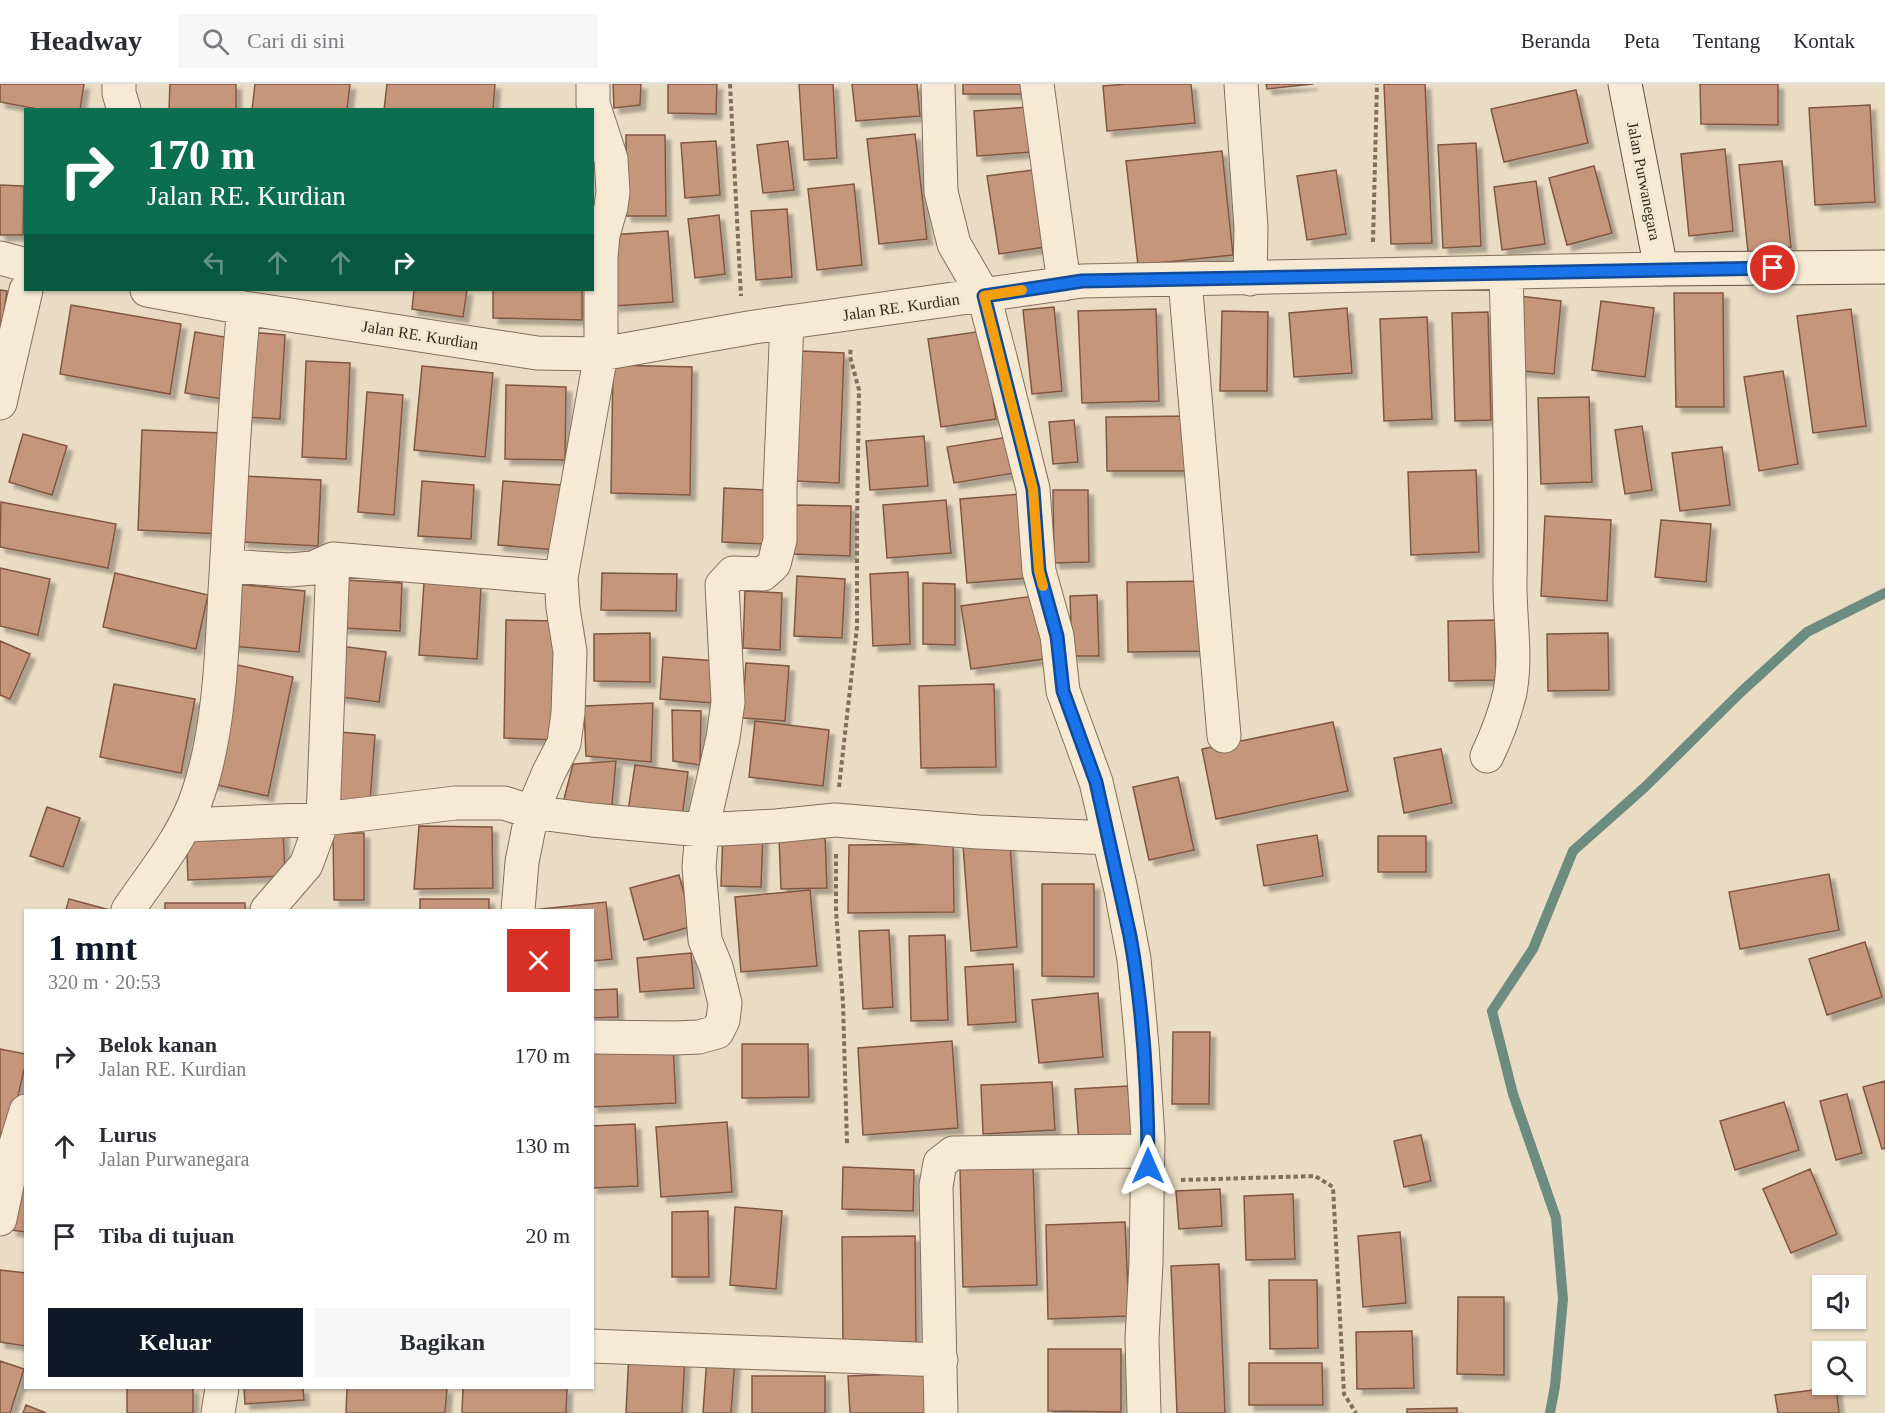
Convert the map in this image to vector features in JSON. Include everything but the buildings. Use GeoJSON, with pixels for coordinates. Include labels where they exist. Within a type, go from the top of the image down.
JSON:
{"type":"FeatureCollection","features":[{"type":"Feature","properties":{"kind":"street"},"geometry":{"type":"LineString","coordinates":[[119,84],[123,108]]}},
{"type":"Feature","properties":{"kind":"street"},"geometry":{"type":"LineString","coordinates":[[518,909],[522,862],[532,812],[564,743],[568,713],[570,652],[561,578],[601,354],[601,258],[603,236],[612,207],[613,192],[611,159],[593,104],[593,84]]}},
{"type":"Feature","properties":{"kind":"street"},"geometry":{"type":"LineString","coordinates":[[938,84],[940,192],[954,244],[984,296],[1033,489],[1039,571],[1057,636],[1063,691],[1096,782],[1134,959],[1143,1046],[1148,1166],[1142,1339],[1144,1413]]}},
{"type":"Feature","properties":{"kind":"street"},"geometry":{"type":"LineString","coordinates":[[1037,84],[1064,284]]}},
{"type":"Feature","properties":{"kind":"street"},"geometry":{"type":"LineString","coordinates":[[1241,84],[1251,228],[1250,279]]}},
{"type":"Feature","properties":{"kind":"street","name":"Jalan Purwanegara"},"geometry":{"type":"LineString","coordinates":[[1625,84],[1661,269]]}},
{"type":"Feature","properties":{"kind":"street"},"geometry":{"type":"LineString","coordinates":[[0,258],[24,264]]}},
{"type":"Feature","properties":{"kind":"street"},"geometry":{"type":"LineString","coordinates":[[1661,269],[1885,267]]}},
{"type":"Feature","properties":{"kind":"street","name":"Jalan RE. Kurdian"},"geometry":{"type":"LineString","coordinates":[[152,291],[244,308],[537,353],[601,354],[787,322],[1082,281],[1661,269]]}},
{"type":"Feature","properties":{"kind":"street"},"geometry":{"type":"LineString","coordinates":[[1487,756],[1500,728],[1510,690],[1513,653],[1510,593],[1511,428],[1506,273]]}},
{"type":"Feature","properties":{"kind":"street"},"geometry":{"type":"LineString","coordinates":[[1185,280],[1224,736]]}},
{"type":"Feature","properties":{"kind":"street"},"geometry":{"type":"LineString","coordinates":[[0,402],[27,291]]}},
{"type":"Feature","properties":{"kind":"street"},"geometry":{"type":"LineString","coordinates":[[129,909],[186,825],[199,793],[212,741],[222,646],[237,376],[244,308]]}},
{"type":"Feature","properties":{"kind":"street"},"geometry":{"type":"LineString","coordinates":[[594,1037],[699,1037],[717,1032],[723,1020],[725,1003],[716,967],[705,940],[699,867],[702,830],[723,738],[728,702],[722,585],[733,573],[763,574],[774,564],[780,540],[787,322]]}},
{"type":"Feature","properties":{"kind":"street"},"geometry":{"type":"LineString","coordinates":[[227,566],[290,570],[313,568],[333,559],[561,578]]}},
{"type":"Feature","properties":{"kind":"street"},"geometry":{"type":"LineString","coordinates":[[268,909],[306,865],[322,819],[333,559]]}},
{"type":"Feature","properties":{"kind":"street"},"geometry":{"type":"LineString","coordinates":[[186,825],[322,819],[455,803],[504,803],[532,812],[702,830],[836,820],[978,832],[1109,838]]}},
{"type":"Feature","properties":{"kind":"street"},"geometry":{"type":"LineString","coordinates":[[0,1219],[15,1147],[24,1118]]}},
{"type":"Feature","properties":{"kind":"street"},"geometry":{"type":"LineString","coordinates":[[941,1413],[936,1186],[940,1163],[952,1153],[1148,1166]]}},
{"type":"Feature","properties":{"kind":"street"},"geometry":{"type":"LineString","coordinates":[[594,1346],[941,1360]]}},
{"type":"Feature","properties":{"kind":"street"},"geometry":{"type":"LineString","coordinates":[[218,1413],[222,1389]]}},
{"type":"Feature","properties":{"kind":"path"},"geometry":{"type":"LineString","coordinates":[[730,84],[743,330]]}},
{"type":"Feature","properties":{"kind":"path"},"geometry":{"type":"LineString","coordinates":[[1373,276],[1377,84]]}},
{"type":"Feature","properties":{"kind":"path"},"geometry":{"type":"LineString","coordinates":[[847,1144],[843,1003],[836,911],[836,820],[857,627],[860,390],[850,356],[856,314]]}},
{"type":"Feature","properties":{"kind":"path"},"geometry":{"type":"LineString","coordinates":[[1148,1166],[1315,1176],[1333,1187],[1344,1394],[1356,1413]]}},
{"type":"Feature","properties":{"kind":"waterway"},"geometry":{"type":"LineString","coordinates":[[1550,1413],[1555,1386],[1563,1299],[1556,1218],[1513,1094],[1492,1011],[1533,949],[1573,851],[1645,787],[1741,692],[1807,632],[1885,593]]}},
{"type":"Feature","properties":{"kind":"slow traffic"},"geometry":{"type":"LineString","coordinates":[[1022,290],[984,296],[1033,489],[1039,571],[1043,586]]}},
{"type":"Feature","properties":{"kind":"route"},"geometry":{"type":"LineString","coordinates":[[1148,1166],[1143,1046],[1130,936],[1096,782],[1063,691],[1057,636],[1039,571],[1033,489],[984,296],[1082,281],[1773,268]]}}]}
